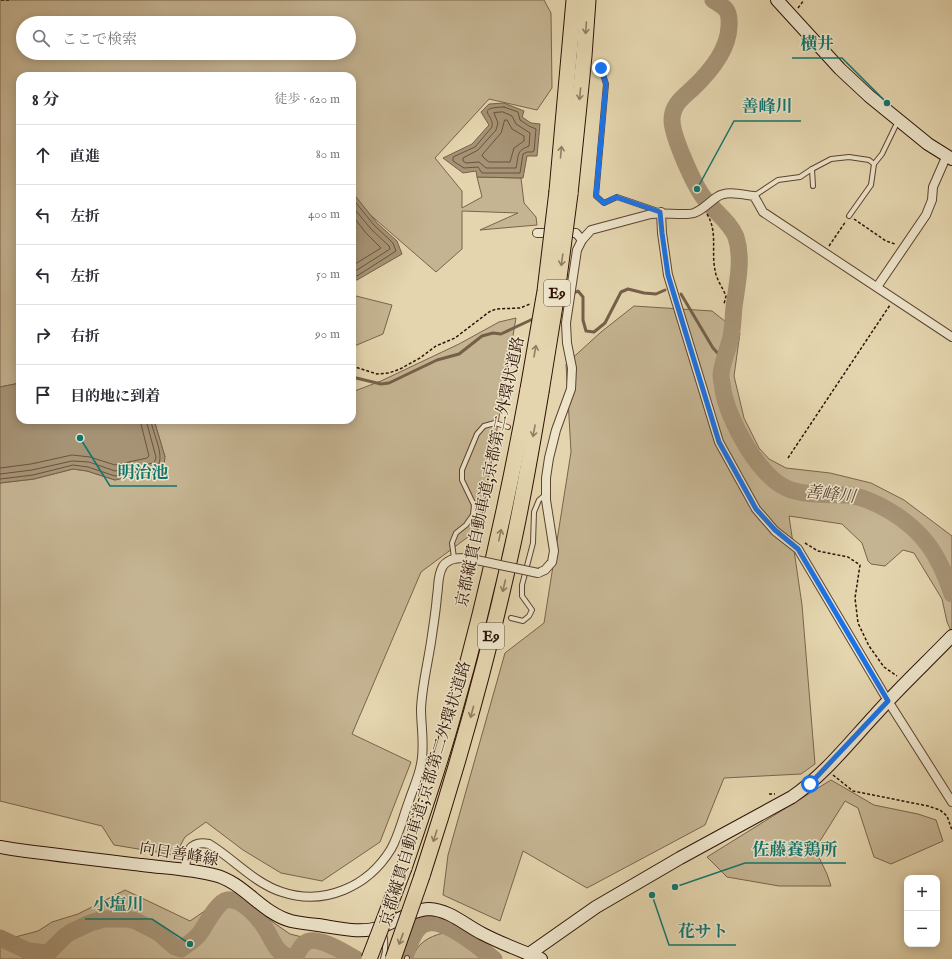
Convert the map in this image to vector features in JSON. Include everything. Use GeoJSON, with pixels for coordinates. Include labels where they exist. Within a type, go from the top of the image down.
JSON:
{"type":"FeatureCollection","features":[{"type":"Feature","properties":{"kind":"highway","name":"京都縦貫自動車道;京都第二外環状道路"},"geometry":{"type":"LineString","coordinates":[[574,0],[577,54]]}},
{"type":"Feature","properties":{"kind":"highway","name":"京都縦貫自動車道;京都第二外環状道路"},"geometry":{"type":"LineString","coordinates":[[402,959],[422,876],[454,773],[499,609],[518,520],[535,391],[545,291],[564,192],[577,54],[588,0]]}},
{"type":"Feature","properties":{"kind":"highway","name":"京都縦貫自動車道;京都第二外環状道路"},"geometry":{"type":"LineString","coordinates":[[369,959],[404,868],[436,773],[469,658],[535,391]]}},
{"type":"Feature","properties":{"kind":"main road"},"geometry":{"type":"LineString","coordinates":[[777,0],[840,68],[869,96],[928,144],[950,157]]}},
{"type":"Feature","properties":{"kind":"main road"},"geometry":{"type":"LineString","coordinates":[[529,954],[596,907],[680,858],[792,798],[826,769],[888,701],[952,636]]}},
{"type":"Feature","properties":{"kind":"main road","name":"向日善峰線"},"geometry":{"type":"LineString","coordinates":[[0,847],[215,875],[231,882],[261,906],[276,915],[291,921],[349,930],[372,930],[418,911],[428,909],[439,910],[449,913],[482,934],[500,943],[542,959]]}},
{"type":"Feature","properties":{"kind":"street"},"geometry":{"type":"LineString","coordinates":[[877,287],[926,215],[932,200],[933,187],[950,157]]}},
{"type":"Feature","properties":{"kind":"street"},"geometry":{"type":"LineString","coordinates":[[185,870],[187,853],[196,844],[202,842],[209,844],[265,885],[296,896],[313,898],[331,895],[349,889],[381,864],[397,836],[422,763],[422,696],[438,595],[438,576],[444,565],[454,558],[468,558],[538,574],[545,570],[552,562],[554,551],[546,493],[546,478],[559,422],[571,389],[572,368],[567,343],[566,323],[577,250],[582,240],[591,230],[660,212],[694,213],[718,196],[724,194],[754,196],[763,212],[952,337]]}},
{"type":"Feature","properties":{"kind":"street"},"geometry":{"type":"LineString","coordinates":[[660,212],[668,275],[719,442],[756,509],[775,530],[798,549],[888,701],[952,802]]}},
{"type":"Feature","properties":{"kind":"street"},"geometry":{"type":"LineString","coordinates":[[537,233],[576,232],[582,240]]}},
{"type":"Feature","properties":{"kind":"lane"},"geometry":{"type":"LineString","coordinates":[[601,68],[606,84],[596,196],[604,203],[616,197],[660,212]]}},
{"type":"Feature","properties":{"kind":"lane"},"geometry":{"type":"LineString","coordinates":[[849,216],[871,185],[874,164],[882,154],[898,121]]}},
{"type":"Feature","properties":{"kind":"lane"},"geometry":{"type":"LineString","coordinates":[[754,196],[778,180],[800,177],[812,168],[831,158],[869,160],[874,164]]}},
{"type":"Feature","properties":{"kind":"lane"},"geometry":{"type":"LineString","coordinates":[[812,168],[812,186]]}},
{"type":"Feature","properties":{"kind":"lane"},"geometry":{"type":"LineString","coordinates":[[454,558],[452,542],[456,534],[466,525],[473,515],[474,505],[462,480],[462,470],[477,434],[484,426],[495,423],[508,427]]}},
{"type":"Feature","properties":{"kind":"lane"},"geometry":{"type":"LineString","coordinates":[[511,618],[523,621],[530,616],[532,610],[522,596],[522,585],[533,543],[534,512],[539,500],[546,493]]}},
{"type":"Feature","properties":{"kind":"lane"},"geometry":{"type":"LineString","coordinates":[[382,927],[386,941],[383,959]]}},
{"type":"Feature","properties":{"kind":"path"},"geometry":{"type":"LineString","coordinates":[[1,0],[9,0]]}},
{"type":"Feature","properties":{"kind":"path"},"geometry":{"type":"LineString","coordinates":[[701,209],[706,213],[712,222],[715,238],[713,255],[715,272],[726,296],[724,304]]}},
{"type":"Feature","properties":{"kind":"path"},"geometry":{"type":"LineString","coordinates":[[825,253],[849,216],[886,241],[904,246]]}},
{"type":"Feature","properties":{"kind":"path"},"geometry":{"type":"LineString","coordinates":[[788,458],[894,298]]}},
{"type":"Feature","properties":{"kind":"path"},"geometry":{"type":"LineString","coordinates":[[356,367],[377,374],[389,373],[400,369],[420,358],[436,346],[455,338],[489,312],[496,309],[520,308],[535,302]]}},
{"type":"Feature","properties":{"kind":"path"},"geometry":{"type":"LineString","coordinates":[[800,540],[818,551],[848,557],[860,565],[854,598],[858,623],[869,646],[884,667],[907,683]]}},
{"type":"Feature","properties":{"kind":"path"},"geometry":{"type":"LineString","coordinates":[[826,769],[853,791],[928,806],[940,810],[947,816],[952,830]]}},
{"type":"Feature","properties":{"kind":"shaded area"},"geometry":{"type":"Polygon","coordinates":[[[0,0],[544,0],[551,13],[552,88],[537,110],[489,99],[435,158],[462,191],[462,208],[482,197],[477,177],[521,178],[524,203],[536,217],[537,225],[480,230],[518,213],[462,211],[462,249],[436,272],[356,202],[356,72],[16,72],[16,384],[0,387],[0,0]]]}},
{"type":"Feature","properties":{"kind":"shaded area"},"geometry":{"type":"Polygon","coordinates":[[[356,296],[392,305],[383,334],[356,345],[356,296]]]}},
{"type":"Feature","properties":{"kind":"shaded area"},"geometry":{"type":"Polygon","coordinates":[[[634,306],[712,311],[740,333],[734,376],[744,418],[759,448],[769,459],[786,468],[830,473],[871,483],[904,500],[952,536],[952,633],[947,622],[942,599],[914,553],[903,550],[885,566],[871,564],[868,561],[862,543],[842,524],[789,516],[802,605],[815,764],[801,774],[724,778],[705,825],[587,888],[523,851],[500,921],[443,895],[448,855],[505,653],[544,623],[571,452],[566,364],[601,332],[634,306]]]}},
{"type":"Feature","properties":{"kind":"shaded area"},"geometry":{"type":"Polygon","coordinates":[[[516,318],[480,528],[421,572],[352,734],[411,762],[380,842],[322,881],[281,873],[243,850],[206,822],[185,837],[175,855],[114,845],[102,826],[0,801],[0,483],[34,479],[73,469],[87,471],[115,480],[165,457],[155,424],[356,424],[356,390],[381,381],[459,344],[499,322],[516,318]]]}},
{"type":"Feature","properties":{"kind":"shaded area"},"geometry":{"type":"Polygon","coordinates":[[[831,780],[874,805],[918,814],[936,820],[943,841],[891,864],[874,857],[858,808],[845,801],[815,849],[831,886],[779,886],[727,877],[707,857],[831,780]]]}},
{"type":"Feature","properties":{"kind":"shaded area"},"geometry":{"type":"Polygon","coordinates":[[[125,890],[190,921],[231,893],[290,934],[346,948],[347,959],[0,959],[0,941],[38,931],[52,922],[78,914],[125,890]]]}},
{"type":"Feature","properties":{"kind":"shaded area"},"geometry":{"type":"Polygon","coordinates":[[[443,933],[492,954],[498,959],[412,959],[414,953],[420,945],[433,936],[443,933]]]}},
{"type":"Feature","properties":{"kind":"water"},"geometry":{"type":"Polygon","coordinates":[[[504,103],[524,111],[522,117],[531,123],[540,124],[537,156],[527,156],[523,178],[477,177],[476,171],[463,173],[443,158],[472,144],[489,125],[481,112],[489,104],[504,103]]]}},
{"type":"Feature","properties":{"kind":"water"},"geometry":{"type":"Polygon","coordinates":[[[356,197],[377,223],[397,241],[402,254],[357,280],[356,197]]]}},
{"type":"Feature","properties":{"kind":"water"},"geometry":{"type":"Polygon","coordinates":[[[16,384],[16,424],[155,424],[165,457],[164,466],[158,471],[115,480],[87,471],[73,469],[34,479],[0,483],[0,387],[16,384]]]}},
{"type":"Feature","properties":{"kind":"waterway","name":"善峰川"},"geometry":{"type":"LineString","coordinates":[[713,0],[727,10],[729,17],[728,36],[725,45],[710,69],[678,102],[672,115],[672,120],[679,148],[695,183],[708,203],[730,226],[736,237],[738,245],[739,272],[732,330],[721,375],[723,390],[731,417],[747,448],[757,462],[779,484],[798,492],[848,495],[864,499],[888,510],[911,526],[929,545],[936,556],[942,567],[952,594]]}},
{"type":"Feature","properties":{"kind":"waterway"},"geometry":{"type":"LineString","coordinates":[[561,300],[578,291],[583,297],[583,320],[586,331],[594,332],[605,323],[621,292],[628,289],[656,294],[665,290]]}},
{"type":"Feature","properties":{"kind":"waterway"},"geometry":{"type":"LineString","coordinates":[[681,294],[713,348],[724,360]]}},
{"type":"Feature","properties":{"kind":"waterway"},"geometry":{"type":"LineString","coordinates":[[356,378],[381,384],[389,383],[437,360],[459,354],[482,336],[493,333],[501,334],[535,318]]}},
{"type":"Feature","properties":{"kind":"waterway"},"geometry":{"type":"LineString","coordinates":[[0,938],[28,951],[48,953],[65,936],[90,923],[104,919],[127,919],[136,921],[159,933],[175,947],[181,949],[198,935],[219,905],[227,900],[232,900],[249,909],[262,924],[278,949],[289,957],[294,959],[305,943],[316,941],[330,945],[356,959]]}},
{"type":"Feature","properties":{"kind":"waterway"},"geometry":{"type":"LineString","coordinates":[[404,959],[415,933],[421,926],[429,923],[448,927],[459,933],[494,959]]}},
{"type":"Feature","properties":{"kind":"place","name":"横井"},"geometry":{"type":"Point","coordinates":[887,103]}},
{"type":"Feature","properties":{"kind":"place","name":"善峰川"},"geometry":{"type":"Point","coordinates":[697,189]}},
{"type":"Feature","properties":{"kind":"place","name":"明治池"},"geometry":{"type":"Point","coordinates":[80,438]}},
{"type":"Feature","properties":{"kind":"place","name":"佐藤養鶏所"},"geometry":{"type":"Point","coordinates":[675,887]}},
{"type":"Feature","properties":{"kind":"place","name":"花サト"},"geometry":{"type":"Point","coordinates":[652,895]}},
{"type":"Feature","properties":{"kind":"place","name":"小塩川"},"geometry":{"type":"Point","coordinates":[190,944]}},
{"type":"Feature","properties":{"kind":"route"},"geometry":{"type":"LineString","coordinates":[[601,68],[606,84],[596,196],[604,203],[616,197],[660,212],[668,275],[719,442],[756,509],[775,530],[798,549],[888,701],[826,769],[810,784]]}}]}
